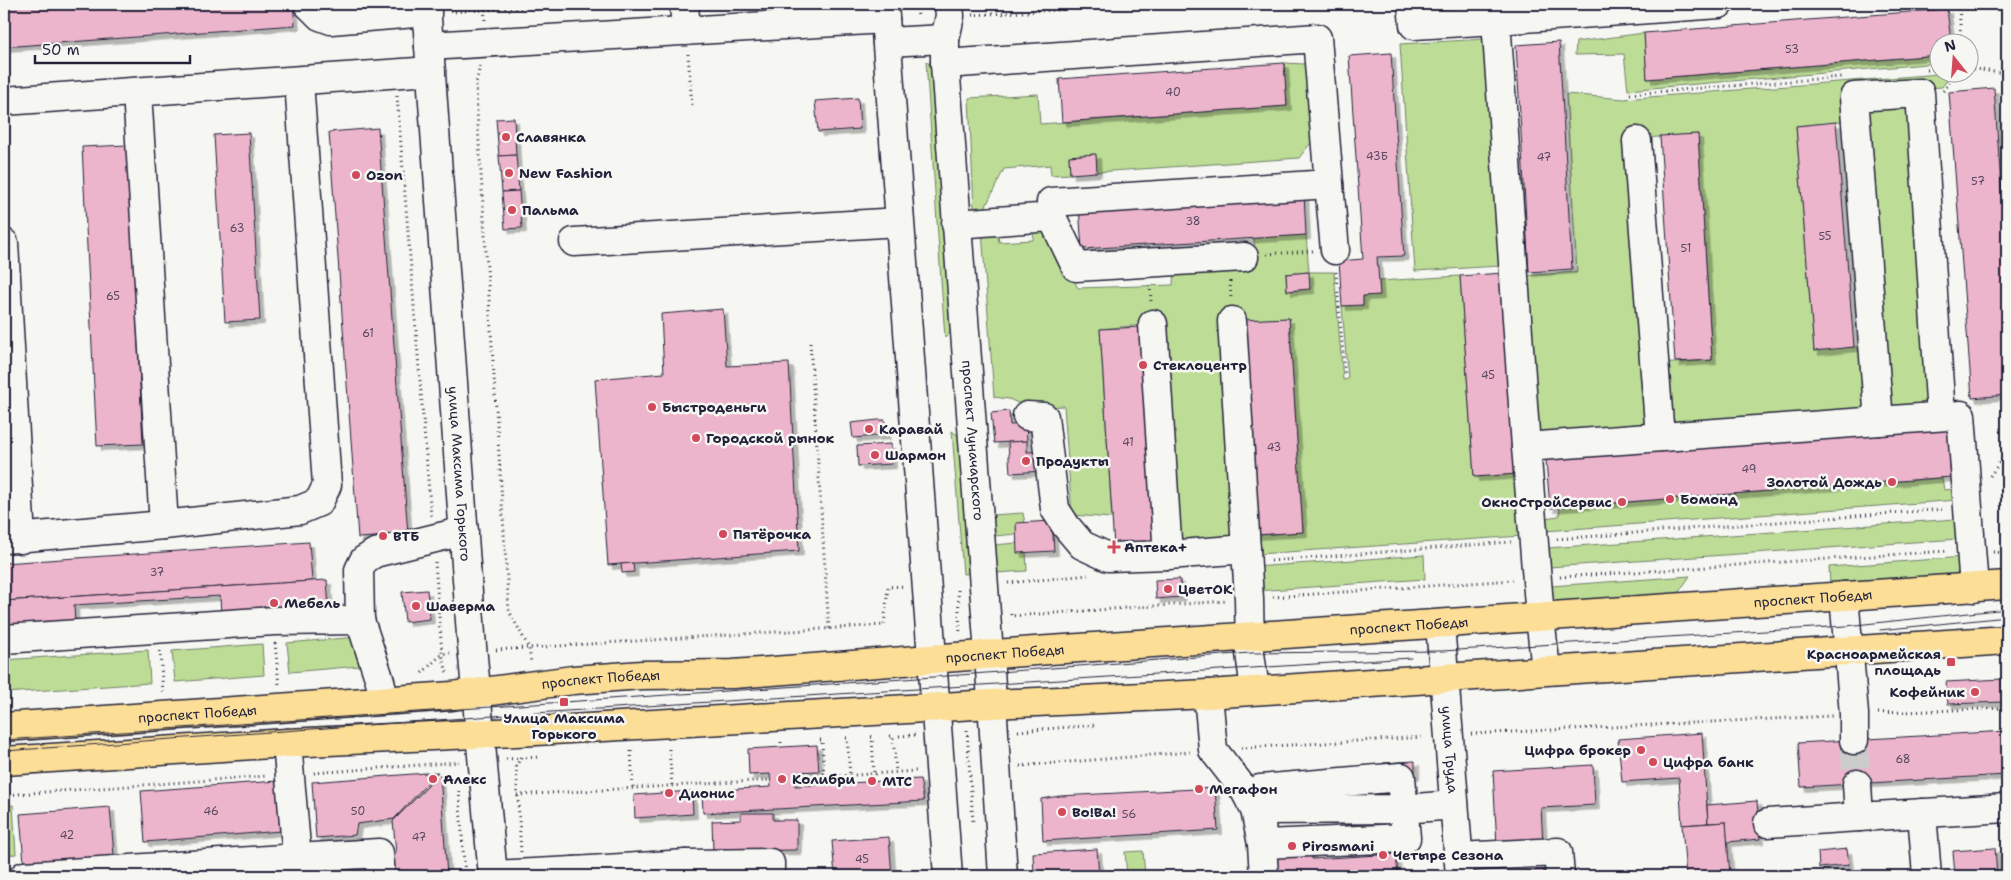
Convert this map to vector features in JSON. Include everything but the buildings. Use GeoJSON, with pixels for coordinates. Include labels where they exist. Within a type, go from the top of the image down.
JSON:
{"type":"FeatureCollection","features":[{"type":"Feature","properties":{"kind":"main road","name":"проспект Победы"},"geometry":{"type":"LineString","coordinates":[[4,727],[465,694],[534,684],[642,676],[733,674],[932,660],[989,654],[2007,585]]}},
{"type":"Feature","properties":{"kind":"main road"},"geometry":{"type":"LineString","coordinates":[[4,762],[481,732],[536,731],[992,704],[1208,694],[2007,640]]}},
{"type":"Feature","properties":{"kind":"street"},"geometry":{"type":"LineString","coordinates":[[308,4],[320,16],[332,20],[426,8]]}},
{"type":"Feature","properties":{"kind":"street"},"geometry":{"type":"LineString","coordinates":[[684,4],[686,31]]}},
{"type":"Feature","properties":{"kind":"street"},"geometry":{"type":"LineString","coordinates":[[1412,4],[1414,25],[1719,4]]}},
{"type":"Feature","properties":{"kind":"street","name":"улица Максима Горького"},"geometry":{"type":"LineString","coordinates":[[426,8],[473,651],[465,694],[481,732],[493,876]]}},
{"type":"Feature","properties":{"kind":"street"},"geometry":{"type":"LineString","coordinates":[[891,20],[899,222],[948,876]]}},
{"type":"Feature","properties":{"kind":"street"},"geometry":{"type":"LineString","coordinates":[[4,101],[395,74],[430,59],[487,43],[891,20],[947,31],[1317,38],[1335,250]]}},
{"type":"Feature","properties":{"kind":"street"},"geometry":{"type":"LineString","coordinates":[[1496,20],[1536,579],[1546,670]]}},
{"type":"Feature","properties":{"kind":"street","name":"проспект Луначарского"},"geometry":{"type":"LineString","coordinates":[[947,31],[956,224],[989,654],[1003,876]]}},
{"type":"Feature","properties":{"kind":"street"},"geometry":{"type":"LineString","coordinates":[[4,243],[12,539],[300,510],[319,502],[327,485],[299,81]]}},
{"type":"Feature","properties":{"kind":"street"},"geometry":{"type":"LineString","coordinates":[[137,92],[164,525]]}},
{"type":"Feature","properties":{"kind":"street"},"geometry":{"type":"LineString","coordinates":[[1879,421],[1854,97],[1920,93],[1940,416]]}},
{"type":"Feature","properties":{"kind":"street"},"geometry":{"type":"LineString","coordinates":[[1637,141],[1660,437]]}},
{"type":"Feature","properties":{"kind":"street"},"geometry":{"type":"LineString","coordinates":[[1236,257],[1076,267],[1052,218],[1051,202],[1329,184]]}},
{"type":"Feature","properties":{"kind":"street"},"geometry":{"type":"LineString","coordinates":[[956,224],[1052,218]]}},
{"type":"Feature","properties":{"kind":"street"},"geometry":{"type":"LineString","coordinates":[[574,242],[899,222]]}},
{"type":"Feature","properties":{"kind":"street"},"geometry":{"type":"LineString","coordinates":[[1232,321],[1250,599],[1250,653],[1255,690]]}},
{"type":"Feature","properties":{"kind":"street"},"geometry":{"type":"LineString","coordinates":[[1153,324],[1168,555]]}},
{"type":"Feature","properties":{"kind":"street"},"geometry":{"type":"LineString","coordinates":[[1526,448],[1961,414],[1974,588]]}},
{"type":"Feature","properties":{"kind":"street"},"geometry":{"type":"LineString","coordinates":[[1027,416],[1044,417],[1055,509],[1082,545],[1108,557],[1246,549]]}},
{"type":"Feature","properties":{"kind":"street"},"geometry":{"type":"LineString","coordinates":[[384,700],[380,681],[360,620],[359,570],[364,560],[375,553],[464,531]]}},
{"type":"Feature","properties":{"kind":"street"},"geometry":{"type":"LineString","coordinates":[[1844,596],[1854,727]]}},
{"type":"Feature","properties":{"kind":"street"},"geometry":{"type":"LineString","coordinates":[[4,639],[274,621],[360,620]]}},
{"type":"Feature","properties":{"kind":"street","name":"улица Труда"},"geometry":{"type":"LineString","coordinates":[[1440,624],[1459,866]]}},
{"type":"Feature","properties":{"kind":"street"},"geometry":{"type":"LineString","coordinates":[[1208,694],[1213,750],[1258,810],[1264,876]]}},
{"type":"Feature","properties":{"kind":"street"},"geometry":{"type":"LineString","coordinates":[[287,743],[297,858]]}},
{"type":"Feature","properties":{"kind":"street"},"geometry":{"type":"LineString","coordinates":[[1856,784],[1859,817]]}},
{"type":"Feature","properties":{"kind":"street"},"geometry":{"type":"LineString","coordinates":[[1258,810],[1403,809],[1454,805]]}},
{"type":"Feature","properties":{"kind":"street"},"geometry":{"type":"LineString","coordinates":[[1768,823],[2007,808]]}},
{"type":"Feature","properties":{"kind":"street"},"geometry":{"type":"LineString","coordinates":[[1262,844],[1406,838],[1403,809]]}},
{"type":"Feature","properties":{"kind":"street"},"geometry":{"type":"LineString","coordinates":[[1922,813],[1927,876]]}},
{"type":"Feature","properties":{"kind":"street"},"geometry":{"type":"LineString","coordinates":[[1459,866],[1558,852],[1560,876]]}},
{"type":"Feature","properties":{"kind":"street"},"geometry":{"type":"LineString","coordinates":[[24,876],[379,853],[381,876]]}},
{"type":"Feature","properties":{"kind":"street"},"geometry":{"type":"LineString","coordinates":[[493,876],[686,870],[770,863],[770,876]]}},
{"type":"Feature","properties":{"kind":"path"},"geometry":{"type":"LineString","coordinates":[[484,4],[487,43],[476,83],[509,611],[529,648],[534,684]]}},
{"type":"Feature","properties":{"kind":"path"},"geometry":{"type":"LineString","coordinates":[[426,8],[484,11],[580,4]]}},
{"type":"Feature","properties":{"kind":"path"},"geometry":{"type":"LineString","coordinates":[[891,20],[918,20],[947,31],[1155,4]]}},
{"type":"Feature","properties":{"kind":"path"},"geometry":{"type":"LineString","coordinates":[[1958,4],[1960,32]]}},
{"type":"Feature","properties":{"kind":"path"},"geometry":{"type":"LineString","coordinates":[[686,31],[692,106]]}},
{"type":"Feature","properties":{"kind":"path"},"geometry":{"type":"LineString","coordinates":[[1919,70],[1928,70]]}},
{"type":"Feature","properties":{"kind":"path"},"geometry":{"type":"LineString","coordinates":[[1978,70],[2007,74]]}},
{"type":"Feature","properties":{"kind":"path"},"geometry":{"type":"LineString","coordinates":[[395,74],[442,654],[465,694]]}},
{"type":"Feature","properties":{"kind":"path"},"geometry":{"type":"LineString","coordinates":[[1630,94],[1849,76]]}},
{"type":"Feature","properties":{"kind":"path"},"geometry":{"type":"LineString","coordinates":[[1232,321],[1236,257],[1335,250],[1345,376]]}},
{"type":"Feature","properties":{"kind":"path"},"geometry":{"type":"LineString","coordinates":[[1149,262],[1153,324]]}},
{"type":"Feature","properties":{"kind":"path"},"geometry":{"type":"LineString","coordinates":[[810,343],[829,629]]}},
{"type":"Feature","properties":{"kind":"path"},"geometry":{"type":"LineString","coordinates":[[1534,540],[1968,508]]}},
{"type":"Feature","properties":{"kind":"path"},"geometry":{"type":"LineString","coordinates":[[1011,616],[1971,549],[2007,553]]}},
{"type":"Feature","properties":{"kind":"path"},"geometry":{"type":"LineString","coordinates":[[958,584],[959,621]]}},
{"type":"Feature","properties":{"kind":"path"},"geometry":{"type":"LineString","coordinates":[[274,621],[279,685],[288,685]]}},
{"type":"Feature","properties":{"kind":"path"},"geometry":{"type":"LineString","coordinates":[[418,677],[442,654],[884,625]]}},
{"type":"Feature","properties":{"kind":"path"},"geometry":{"type":"LineString","coordinates":[[158,629],[163,693],[172,692]]}},
{"type":"Feature","properties":{"kind":"path"},"geometry":{"type":"LineString","coordinates":[[1015,766],[1213,750],[1450,735],[1854,727],[2007,708]]}},
{"type":"Feature","properties":{"kind":"path"},"geometry":{"type":"LineString","coordinates":[[1014,732],[1102,725]]}},
{"type":"Feature","properties":{"kind":"path"},"geometry":{"type":"LineString","coordinates":[[522,874],[516,767],[519,758],[536,731]]}},
{"type":"Feature","properties":{"kind":"path"},"geometry":{"type":"LineString","coordinates":[[967,733],[974,827]]}},
{"type":"Feature","properties":{"kind":"path"},"geometry":{"type":"LineString","coordinates":[[455,734],[458,772]]}},
{"type":"Feature","properties":{"kind":"path"},"geometry":{"type":"LineString","coordinates":[[864,737],[879,736]]}},
{"type":"Feature","properties":{"kind":"path"},"geometry":{"type":"LineString","coordinates":[[886,736],[893,736],[896,772]]}},
{"type":"Feature","properties":{"kind":"path"},"geometry":{"type":"LineString","coordinates":[[872,737],[874,774]]}},
{"type":"Feature","properties":{"kind":"path"},"geometry":{"type":"LineString","coordinates":[[848,738],[850,775]]}},
{"type":"Feature","properties":{"kind":"path"},"geometry":{"type":"LineString","coordinates":[[839,739],[856,738]]}},
{"type":"Feature","properties":{"kind":"path"},"geometry":{"type":"LineString","coordinates":[[814,740],[831,739]]}},
{"type":"Feature","properties":{"kind":"path"},"geometry":{"type":"LineString","coordinates":[[822,740],[824,776]]}},
{"type":"Feature","properties":{"kind":"path"},"geometry":{"type":"LineString","coordinates":[[780,742],[781,747]]}},
{"type":"Feature","properties":{"kind":"path"},"geometry":{"type":"LineString","coordinates":[[771,743],[789,742]]}},
{"type":"Feature","properties":{"kind":"path"},"geometry":{"type":"LineString","coordinates":[[660,750],[678,748]]}},
{"type":"Feature","properties":{"kind":"path"},"geometry":{"type":"LineString","coordinates":[[669,749],[672,786]]}},
{"type":"Feature","properties":{"kind":"path"},"geometry":{"type":"LineString","coordinates":[[622,752],[641,751]]}},
{"type":"Feature","properties":{"kind":"path"},"geometry":{"type":"LineString","coordinates":[[631,752],[633,788]]}},
{"type":"Feature","properties":{"kind":"path"},"geometry":{"type":"LineString","coordinates":[[4,795],[547,756]]}},
{"type":"Feature","properties":{"kind":"path"},"geometry":{"type":"LineString","coordinates":[[794,779],[922,770]]}},
{"type":"Feature","properties":{"kind":"path"},"geometry":{"type":"LineString","coordinates":[[517,795],[770,780]]}},
{"type":"Feature","properties":{"kind":"path"},"geometry":{"type":"LineString","coordinates":[[458,781],[466,876]]}},
{"type":"Feature","properties":{"kind":"green space"},"geometry":{"type":"Polygon","coordinates":[[[1644,33],[1647,79],[1928,56],[1928,64],[1628,90],[1624,54],[1575,55],[1576,42],[1644,33]]]}},
{"type":"Feature","properties":{"kind":"green space"},"geometry":{"type":"Polygon","coordinates":[[[1485,39],[1500,266],[1415,271],[1400,44],[1485,39]]]}},
{"type":"Feature","properties":{"kind":"green space"},"geometry":{"type":"Polygon","coordinates":[[[926,61],[938,73],[956,327],[945,338],[926,61]]]}},
{"type":"Feature","properties":{"kind":"green space"},"geometry":{"type":"Polygon","coordinates":[[[1284,63],[1305,64],[1313,140],[1299,158],[1097,172],[1095,154],[1069,156],[1070,174],[1051,175],[1050,165],[1004,169],[984,210],[974,210],[969,98],[1038,94],[1040,124],[1287,106],[1284,63]]]}},
{"type":"Feature","properties":{"kind":"green space"},"geometry":{"type":"Polygon","coordinates":[[[1928,75],[1928,82],[1946,82],[1942,87],[1849,94],[1852,121],[1796,126],[1814,350],[1880,345],[1863,105],[1911,102],[1931,408],[1667,429],[1661,364],[1712,360],[1698,134],[1632,139],[1654,431],[1531,443],[1520,276],[1577,272],[1566,94],[1624,99],[1928,75]]]}},
{"type":"Feature","properties":{"kind":"green space"},"geometry":{"type":"Polygon","coordinates":[[[1045,228],[1078,288],[1173,285],[1174,269],[1255,264],[1254,238],[1306,235],[1309,272],[1334,272],[1343,380],[1348,379],[1342,306],[1363,305],[1363,296],[1379,295],[1379,281],[1460,276],[1474,477],[1517,474],[1521,536],[1258,554],[1256,535],[1303,532],[1289,318],[1219,322],[1232,542],[1180,544],[1168,325],[1153,324],[1100,329],[1112,518],[1072,515],[1064,406],[1029,408],[1009,399],[994,397],[982,231],[997,230],[999,242],[1033,240],[1034,229],[1045,228]],[[1308,272],[1286,274],[1287,291],[1310,289],[1308,272]]]}},
{"type":"Feature","properties":{"kind":"green space"},"geometry":{"type":"Polygon","coordinates":[[[952,431],[964,440],[974,573],[963,574],[952,431]]]}},
{"type":"Feature","properties":{"kind":"green space"},"geometry":{"type":"Polygon","coordinates":[[[1942,478],[1944,490],[1957,489],[1958,500],[1545,531],[1544,518],[1559,516],[1560,507],[1942,478]]]}},
{"type":"Feature","properties":{"kind":"green space"},"geometry":{"type":"Polygon","coordinates":[[[1023,513],[1025,523],[1016,534],[995,536],[993,515],[1023,513]]]}},
{"type":"Feature","properties":{"kind":"green space"},"geometry":{"type":"Polygon","coordinates":[[[1956,519],[1958,539],[1549,567],[1548,548],[1956,519]]]}},
{"type":"Feature","properties":{"kind":"green space"},"geometry":{"type":"Polygon","coordinates":[[[1017,543],[1026,552],[1027,571],[996,573],[994,545],[1017,543]]]}},
{"type":"Feature","properties":{"kind":"green space"},"geometry":{"type":"Polygon","coordinates":[[[1424,555],[1425,579],[1255,591],[1254,567],[1424,555]]]}},
{"type":"Feature","properties":{"kind":"green space"},"geometry":{"type":"Polygon","coordinates":[[[1964,557],[1965,575],[1830,584],[1829,567],[1964,557]]]}},
{"type":"Feature","properties":{"kind":"green space"},"geometry":{"type":"Polygon","coordinates":[[[1690,576],[1676,596],[1552,604],[1551,586],[1690,576]]]}},
{"type":"Feature","properties":{"kind":"green space"},"geometry":{"type":"Polygon","coordinates":[[[358,637],[360,666],[290,672],[287,643],[358,637]]]}},
{"type":"Feature","properties":{"kind":"green space"},"geometry":{"type":"Polygon","coordinates":[[[262,644],[264,675],[175,682],[172,651],[262,644]]]}},
{"type":"Feature","properties":{"kind":"green space"},"geometry":{"type":"Polygon","coordinates":[[[148,650],[150,683],[4,693],[4,660],[148,650]]]}},
{"type":"Feature","properties":{"kind":"green space"},"geometry":{"type":"Polygon","coordinates":[[[13,805],[16,854],[4,855],[4,806],[13,805]]]}},
{"type":"Feature","properties":{"kind":"green space"},"geometry":{"type":"Polygon","coordinates":[[[1143,851],[1145,876],[1127,876],[1125,852],[1143,851]]]}},
{"type":"Feature","properties":{"kind":"tunnel"},"geometry":{"type":"LineString","coordinates":[[1854,740],[1857,784]]}},
{"type":"Feature","properties":{"kind":"tram line"},"geometry":{"type":"LineString","coordinates":[[4,740],[933,677],[1250,653],[1442,651],[1846,626],[2007,609]]}},
{"type":"Feature","properties":{"kind":"tram line"},"geometry":{"type":"LineString","coordinates":[[1880,630],[2007,617]]}},
{"type":"Feature","properties":{"kind":"tram line"},"geometry":{"type":"LineString","coordinates":[[4,751],[535,713],[1411,658]]}},
{"type":"Feature","properties":{"kind":"place","name":"Славянка"},"geometry":{"type":"Point","coordinates":[506,137]}},
{"type":"Feature","properties":{"kind":"place","name":"New Fashion"},"geometry":{"type":"Point","coordinates":[509,173]}},
{"type":"Feature","properties":{"kind":"place","name":"Ozon"},"geometry":{"type":"Point","coordinates":[356,175]}},
{"type":"Feature","properties":{"kind":"place","name":"Пальма"},"geometry":{"type":"Point","coordinates":[512,210]}},
{"type":"Feature","properties":{"kind":"place","name":"Стеклоцентр"},"geometry":{"type":"Point","coordinates":[1143,365]}},
{"type":"Feature","properties":{"kind":"place","name":"Быстроденьги"},"geometry":{"type":"Point","coordinates":[652,407]}},
{"type":"Feature","properties":{"kind":"place","name":"Каравай"},"geometry":{"type":"Point","coordinates":[869,429]}},
{"type":"Feature","properties":{"kind":"place","name":"Городской рынок"},"geometry":{"type":"Point","coordinates":[696,438]}},
{"type":"Feature","properties":{"kind":"place","name":"Шармон"},"geometry":{"type":"Point","coordinates":[875,455]}},
{"type":"Feature","properties":{"kind":"place","name":"Продукты"},"geometry":{"type":"Point","coordinates":[1026,461]}},
{"type":"Feature","properties":{"kind":"place","name":"Золотой Дождь"},"geometry":{"type":"Point","coordinates":[1892,482]}},
{"type":"Feature","properties":{"kind":"place","name":"Бомонд"},"geometry":{"type":"Point","coordinates":[1670,499]}},
{"type":"Feature","properties":{"kind":"place","name":"ОкноСтройСервис"},"geometry":{"type":"Point","coordinates":[1622,502]}},
{"type":"Feature","properties":{"kind":"place","name":"Пятёрочка"},"geometry":{"type":"Point","coordinates":[723,534]}},
{"type":"Feature","properties":{"kind":"place","name":"ВТБ"},"geometry":{"type":"Point","coordinates":[383,536]}},
{"type":"Feature","properties":{"kind":"place","name":"Аптека+"},"geometry":{"type":"Point","coordinates":[1114,547]}},
{"type":"Feature","properties":{"kind":"place","name":"ЦветОК"},"geometry":{"type":"Point","coordinates":[1168,589]}},
{"type":"Feature","properties":{"kind":"place","name":"Мебель"},"geometry":{"type":"Point","coordinates":[274,603]}},
{"type":"Feature","properties":{"kind":"place","name":"Шаверма"},"geometry":{"type":"Point","coordinates":[416,606]}},
{"type":"Feature","properties":{"kind":"place","name":"Красноармейская площадь"},"geometry":{"type":"Point","coordinates":[1951,662]}},
{"type":"Feature","properties":{"kind":"place","name":"Кофейник"},"geometry":{"type":"Point","coordinates":[1975,692]}},
{"type":"Feature","properties":{"kind":"place","name":"Улица Максима Горького"},"geometry":{"type":"Point","coordinates":[564,702]}},
{"type":"Feature","properties":{"kind":"place","name":"Цифра брокер"},"geometry":{"type":"Point","coordinates":[1641,750]}},
{"type":"Feature","properties":{"kind":"place","name":"Цифра банк"},"geometry":{"type":"Point","coordinates":[1653,762]}},
{"type":"Feature","properties":{"kind":"place","name":"Алекс"},"geometry":{"type":"Point","coordinates":[433,779]}},
{"type":"Feature","properties":{"kind":"place","name":"Колибри"},"geometry":{"type":"Point","coordinates":[782,779]}},
{"type":"Feature","properties":{"kind":"place","name":"МТС"},"geometry":{"type":"Point","coordinates":[872,781]}},
{"type":"Feature","properties":{"kind":"place","name":"Мегафон"},"geometry":{"type":"Point","coordinates":[1199,789]}},
{"type":"Feature","properties":{"kind":"place","name":"Дионис"},"geometry":{"type":"Point","coordinates":[669,793]}},
{"type":"Feature","properties":{"kind":"place","name":"Во!Ва!"},"geometry":{"type":"Point","coordinates":[1062,812]}},
{"type":"Feature","properties":{"kind":"place","name":"Pirosmani"},"geometry":{"type":"Point","coordinates":[1292,846]}},
{"type":"Feature","properties":{"kind":"place","name":"Четыре Сезона"},"geometry":{"type":"Point","coordinates":[1383,855]}}]}
